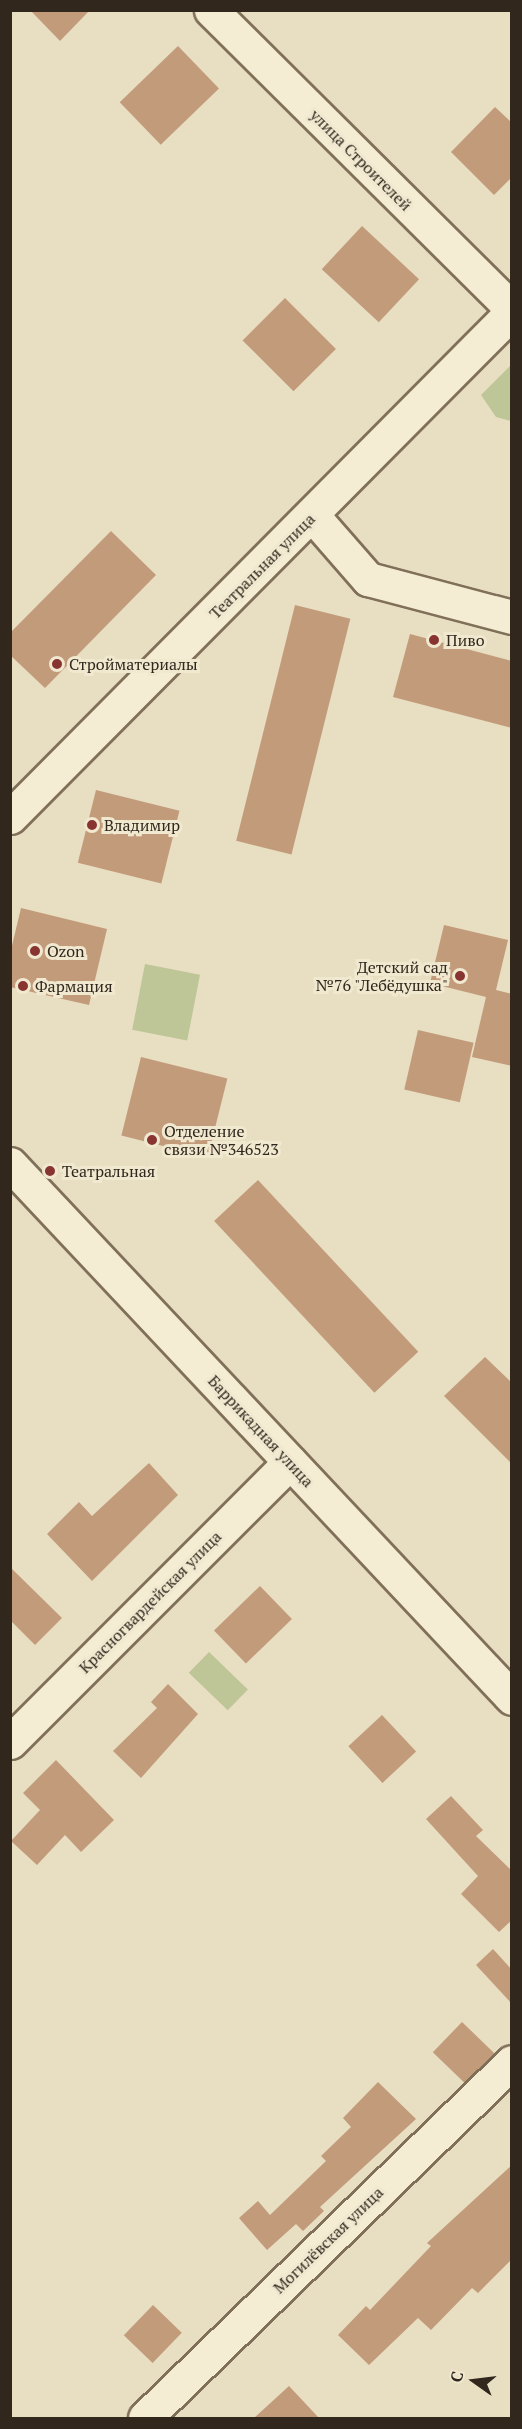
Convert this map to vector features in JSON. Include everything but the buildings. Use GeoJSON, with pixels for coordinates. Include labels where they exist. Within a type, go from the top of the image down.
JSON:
{"type":"FeatureCollection","features":[{"type":"Feature","properties":{"kind":"street","name":"улица Строителей"},"geometry":{"type":"LineString","coordinates":[[211,10],[512,311]]}},
{"type":"Feature","properties":{"kind":"street","name":"Театральная улица"},"geometry":{"type":"LineString","coordinates":[[10,816],[313,516],[512,311]]}},
{"type":"Feature","properties":{"kind":"street"},"geometry":{"type":"LineString","coordinates":[[313,516],[368,579],[512,617]]}},
{"type":"Feature","properties":{"kind":"street","name":"Баррикадная улица"},"geometry":{"type":"LineString","coordinates":[[10,1164],[512,1698]]}},
{"type":"Feature","properties":{"kind":"street","name":"Красногвардейская улица"},"geometry":{"type":"LineString","coordinates":[[10,1742],[290,1462]]}},
{"type":"Feature","properties":{"kind":"street","name":"Могилёвская улица"},"geometry":{"type":"LineString","coordinates":[[145,2418],[512,2062]]}},
{"type":"Feature","properties":{"kind":"green space"},"geometry":{"type":"Polygon","coordinates":[[[511,365],[511,421],[496,417],[481,395],[511,365]]]}},
{"type":"Feature","properties":{"kind":"green space"},"geometry":{"type":"Polygon","coordinates":[[[145,964],[200,975],[187,1040],[132,1030],[145,964]]]}},
{"type":"Feature","properties":{"kind":"green space"},"geometry":{"type":"Polygon","coordinates":[[[209,1652],[248,1690],[228,1710],[189,1673],[209,1652]]]}},
{"type":"Feature","properties":{"kind":"place","name":"Пиво"},"geometry":{"type":"Point","coordinates":[434,640]}},
{"type":"Feature","properties":{"kind":"place","name":"Стройматериалы"},"geometry":{"type":"Point","coordinates":[57,664]}},
{"type":"Feature","properties":{"kind":"place","name":"Владимир"},"geometry":{"type":"Point","coordinates":[92,825]}},
{"type":"Feature","properties":{"kind":"place","name":"Ozon"},"geometry":{"type":"Point","coordinates":[35,951]}},
{"type":"Feature","properties":{"kind":"place","name":"Детский сад №76 \"Лебёдушка\""},"geometry":{"type":"Point","coordinates":[460,976]}},
{"type":"Feature","properties":{"kind":"place","name":"Фармация"},"geometry":{"type":"Point","coordinates":[23,986]}},
{"type":"Feature","properties":{"kind":"place","name":"Отделение связи №346523"},"geometry":{"type":"Point","coordinates":[152,1140]}},
{"type":"Feature","properties":{"kind":"place","name":"Театральная"},"geometry":{"type":"Point","coordinates":[50,1171]}}]}
